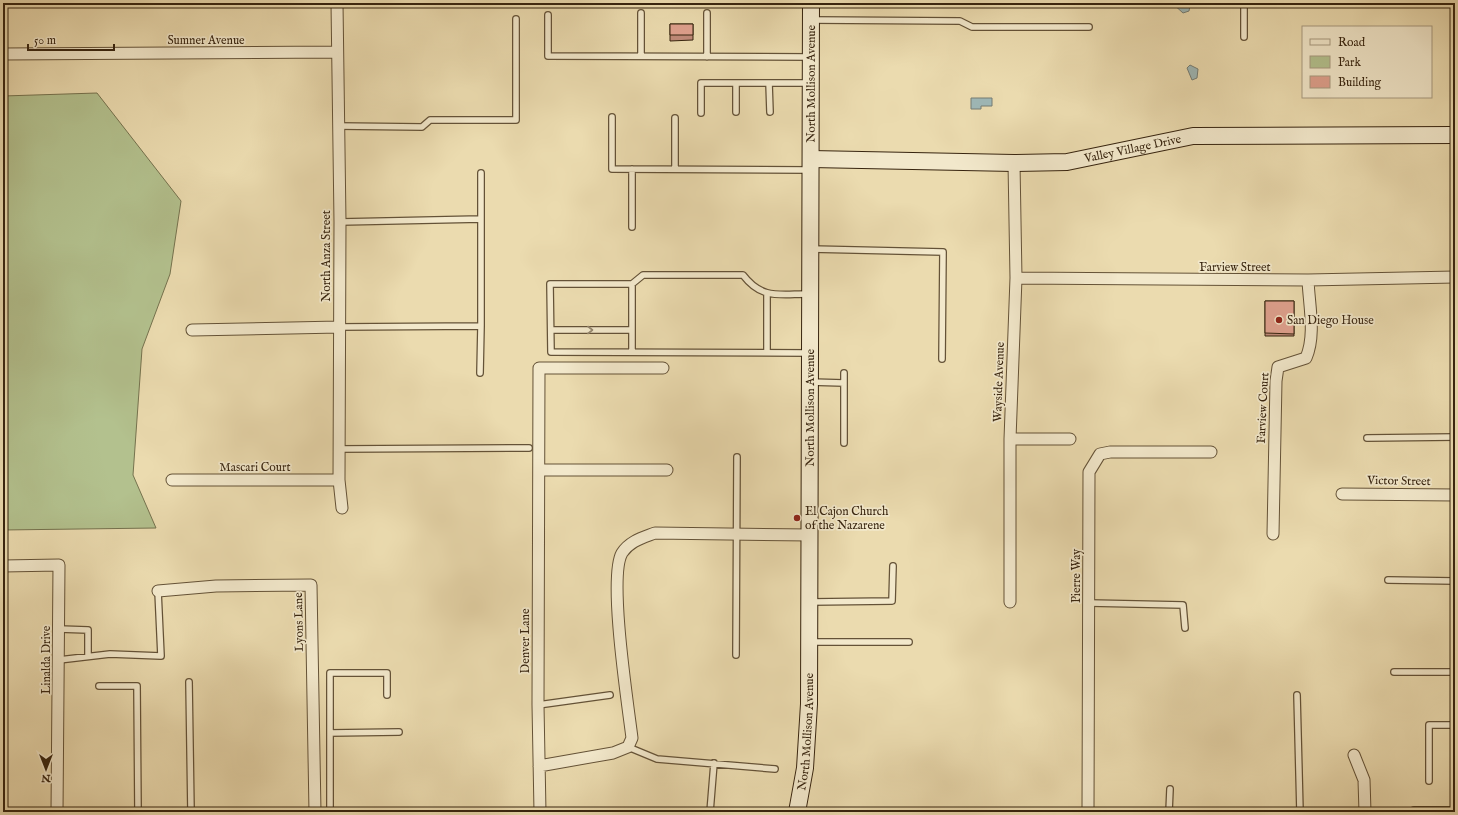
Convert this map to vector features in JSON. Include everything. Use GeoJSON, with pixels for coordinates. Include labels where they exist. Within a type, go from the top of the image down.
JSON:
{"type":"FeatureCollection","features":[{"type":"Feature","properties":{"kind":"main road","name":"North Mollison Avenue"},"geometry":{"type":"LineString","coordinates":[[797,812],[805,768],[810,704],[811,3]]}},
{"type":"Feature","properties":{"kind":"main road","name":"Valley Village Drive"},"geometry":{"type":"LineString","coordinates":[[811,164],[1066,162],[1192,136],[1455,135]]}},
{"type":"Feature","properties":{"kind":"street","name":"North Anza Street"},"geometry":{"type":"LineString","coordinates":[[337,3],[340,222],[339,480],[342,508]]}},
{"type":"Feature","properties":{"kind":"street","name":"Sumner Avenue"},"geometry":{"type":"LineString","coordinates":[[3,54],[337,52]]}},
{"type":"Feature","properties":{"kind":"street","name":"Wayside Avenue"},"geometry":{"type":"LineString","coordinates":[[1010,602],[1010,439],[1016,278],[1014,163]]}},
{"type":"Feature","properties":{"kind":"street","name":"Farview Street"},"geometry":{"type":"LineString","coordinates":[[1016,278],[1308,280],[1455,277]]}},
{"type":"Feature","properties":{"kind":"street","name":"Farview Court"},"geometry":{"type":"LineString","coordinates":[[1273,534],[1276,381],[1278,367],[1306,358],[1309,351],[1311,334],[1308,280]]}},
{"type":"Feature","properties":{"kind":"street"},"geometry":{"type":"LineString","coordinates":[[192,330],[339,327]]}},
{"type":"Feature","properties":{"kind":"street","name":"Denver Lane"},"geometry":{"type":"LineString","coordinates":[[540,812],[538,705],[540,470],[539,368],[663,368]]}},
{"type":"Feature","properties":{"kind":"street"},"geometry":{"type":"LineString","coordinates":[[1010,439],[1070,439]]}},
{"type":"Feature","properties":{"kind":"street","name":"Pierre Way"},"geometry":{"type":"LineString","coordinates":[[1088,812],[1089,472],[1100,454],[1110,452],[1211,452]]}},
{"type":"Feature","properties":{"kind":"street"},"geometry":{"type":"LineString","coordinates":[[540,470],[667,470]]}},
{"type":"Feature","properties":{"kind":"street","name":"Mascari Court"},"geometry":{"type":"LineString","coordinates":[[172,480],[339,480]]}},
{"type":"Feature","properties":{"kind":"street","name":"Victor Street"},"geometry":{"type":"LineString","coordinates":[[1342,494],[1455,495]]}},
{"type":"Feature","properties":{"kind":"street"},"geometry":{"type":"LineString","coordinates":[[539,766],[613,753],[628,747],[632,738],[617,606],[619,569],[622,554],[632,541],[655,533],[810,534]]}},
{"type":"Feature","properties":{"kind":"street","name":"Linalda Drive"},"geometry":{"type":"LineString","coordinates":[[3,566],[59,565],[58,812]]}},
{"type":"Feature","properties":{"kind":"street","name":"Lyons Lane"},"geometry":{"type":"LineString","coordinates":[[158,591],[216,586],[312,585],[315,812]]}},
{"type":"Feature","properties":{"kind":"street"},"geometry":{"type":"LineString","coordinates":[[1354,755],[1364,780],[1365,812]]}},
{"type":"Feature","properties":{"kind":"lane"},"geometry":{"type":"LineString","coordinates":[[1244,3],[1244,37]]}},
{"type":"Feature","properties":{"kind":"lane"},"geometry":{"type":"LineString","coordinates":[[641,13],[641,56]]}},
{"type":"Feature","properties":{"kind":"lane"},"geometry":{"type":"LineString","coordinates":[[707,13],[708,57]]}},
{"type":"Feature","properties":{"kind":"lane"},"geometry":{"type":"LineString","coordinates":[[548,15],[548,56],[811,57]]}},
{"type":"Feature","properties":{"kind":"lane"},"geometry":{"type":"LineString","coordinates":[[338,126],[422,127],[430,120],[516,120],[516,19]]}},
{"type":"Feature","properties":{"kind":"lane"},"geometry":{"type":"LineString","coordinates":[[811,20],[960,21],[972,26],[1089,27]]}},
{"type":"Feature","properties":{"kind":"lane"},"geometry":{"type":"LineString","coordinates":[[701,113],[701,82],[811,82]]}},
{"type":"Feature","properties":{"kind":"lane"},"geometry":{"type":"LineString","coordinates":[[736,82],[736,112]]}},
{"type":"Feature","properties":{"kind":"lane"},"geometry":{"type":"LineString","coordinates":[[769,82],[770,112]]}},
{"type":"Feature","properties":{"kind":"lane"},"geometry":{"type":"LineString","coordinates":[[612,117],[612,169],[675,169],[811,164]]}},
{"type":"Feature","properties":{"kind":"lane"},"geometry":{"type":"LineString","coordinates":[[675,118],[675,169]]}},
{"type":"Feature","properties":{"kind":"lane"},"geometry":{"type":"LineString","coordinates":[[632,169],[632,228]]}},
{"type":"Feature","properties":{"kind":"lane"},"geometry":{"type":"LineString","coordinates":[[480,373],[481,173]]}},
{"type":"Feature","properties":{"kind":"lane"},"geometry":{"type":"LineString","coordinates":[[340,222],[481,219]]}},
{"type":"Feature","properties":{"kind":"lane"},"geometry":{"type":"LineString","coordinates":[[810,249],[943,252],[942,359]]}},
{"type":"Feature","properties":{"kind":"lane"},"geometry":{"type":"LineString","coordinates":[[810,294],[767,294],[752,287],[743,275],[642,275],[632,284],[550,284],[551,352],[810,353]]}},
{"type":"Feature","properties":{"kind":"lane"},"geometry":{"type":"LineString","coordinates":[[632,284],[632,352]]}},
{"type":"Feature","properties":{"kind":"lane"},"geometry":{"type":"LineString","coordinates":[[767,294],[767,353]]}},
{"type":"Feature","properties":{"kind":"lane"},"geometry":{"type":"LineString","coordinates":[[339,327],[481,326]]}},
{"type":"Feature","properties":{"kind":"lane"},"geometry":{"type":"LineString","coordinates":[[551,330],[632,330]]}},
{"type":"Feature","properties":{"kind":"lane"},"geometry":{"type":"LineString","coordinates":[[844,373],[844,443]]}},
{"type":"Feature","properties":{"kind":"lane"},"geometry":{"type":"LineString","coordinates":[[810,382],[844,383]]}},
{"type":"Feature","properties":{"kind":"lane"},"geometry":{"type":"LineString","coordinates":[[1367,438],[1455,437]]}},
{"type":"Feature","properties":{"kind":"lane"},"geometry":{"type":"LineString","coordinates":[[339,449],[529,448]]}},
{"type":"Feature","properties":{"kind":"lane"},"geometry":{"type":"LineString","coordinates":[[736,655],[737,457]]}},
{"type":"Feature","properties":{"kind":"lane"},"geometry":{"type":"LineString","coordinates":[[810,602],[892,602],[893,566]]}},
{"type":"Feature","properties":{"kind":"lane"},"geometry":{"type":"LineString","coordinates":[[1388,580],[1455,581]]}},
{"type":"Feature","properties":{"kind":"lane"},"geometry":{"type":"LineString","coordinates":[[58,660],[110,654],[160,656],[158,591]]}},
{"type":"Feature","properties":{"kind":"lane"},"geometry":{"type":"LineString","coordinates":[[1089,603],[1183,605],[1185,628]]}},
{"type":"Feature","properties":{"kind":"lane"},"geometry":{"type":"LineString","coordinates":[[59,629],[88,630],[88,656]]}},
{"type":"Feature","properties":{"kind":"lane"},"geometry":{"type":"LineString","coordinates":[[809,642],[909,642]]}},
{"type":"Feature","properties":{"kind":"lane"},"geometry":{"type":"LineString","coordinates":[[1394,672],[1455,672]]}},
{"type":"Feature","properties":{"kind":"lane"},"geometry":{"type":"LineString","coordinates":[[330,812],[330,673],[387,673],[387,695]]}},
{"type":"Feature","properties":{"kind":"lane"},"geometry":{"type":"LineString","coordinates":[[189,682],[191,812]]}},
{"type":"Feature","properties":{"kind":"lane"},"geometry":{"type":"LineString","coordinates":[[98,686],[137,686],[138,812]]}},
{"type":"Feature","properties":{"kind":"lane"},"geometry":{"type":"LineString","coordinates":[[538,705],[610,695]]}},
{"type":"Feature","properties":{"kind":"lane"},"geometry":{"type":"LineString","coordinates":[[1297,695],[1300,812]]}},
{"type":"Feature","properties":{"kind":"lane"},"geometry":{"type":"LineString","coordinates":[[1429,781],[1429,725],[1455,725]]}},
{"type":"Feature","properties":{"kind":"lane"},"geometry":{"type":"LineString","coordinates":[[330,733],[399,732]]}},
{"type":"Feature","properties":{"kind":"lane"},"geometry":{"type":"LineString","coordinates":[[628,747],[657,759],[776,769]]}},
{"type":"Feature","properties":{"kind":"lane"},"geometry":{"type":"LineString","coordinates":[[710,812],[714,763]]}},
{"type":"Feature","properties":{"kind":"lane"},"geometry":{"type":"LineString","coordinates":[[1169,812],[1170,789]]}},
{"type":"Feature","properties":{"kind":"lane"},"geometry":{"type":"LineString","coordinates":[[1414,810],[1455,810]]}},
{"type":"Feature","properties":{"kind":"green space"},"geometry":{"type":"Polygon","coordinates":[[[97,93],[181,201],[170,274],[142,349],[133,475],[156,528],[3,530],[3,96],[97,93]]]}},
{"type":"Feature","properties":{"kind":"water"},"geometry":{"type":"Polygon","coordinates":[[[1172,3],[1188,3],[1190,6],[1189,11],[1183,13],[1172,3]]]}},
{"type":"Feature","properties":{"kind":"water"},"geometry":{"type":"Polygon","coordinates":[[[1190,65],[1198,69],[1197,78],[1192,80],[1187,68],[1190,65]]]}},
{"type":"Feature","properties":{"kind":"water"},"geometry":{"type":"Polygon","coordinates":[[[971,98],[992,98],[992,106],[981,106],[981,109],[971,109],[971,98]]]}},
{"type":"Feature","properties":{"kind":"building"},"geometry":{"type":"Polygon","coordinates":[[[670,24],[693,24],[693,35],[670,35],[670,24]]]}},
{"type":"Feature","properties":{"kind":"building","name":"San Diego House"},"geometry":{"type":"Polygon","coordinates":[[[1265,301],[1294,301],[1294,334],[1265,333],[1265,301]]]}},
{"type":"Feature","properties":{"kind":"place","name":"San Diego House"},"geometry":{"type":"Point","coordinates":[1279,320]}},
{"type":"Feature","properties":{"kind":"place","name":"El Cajon Church of the Nazarene"},"geometry":{"type":"Point","coordinates":[797,518]}}]}
